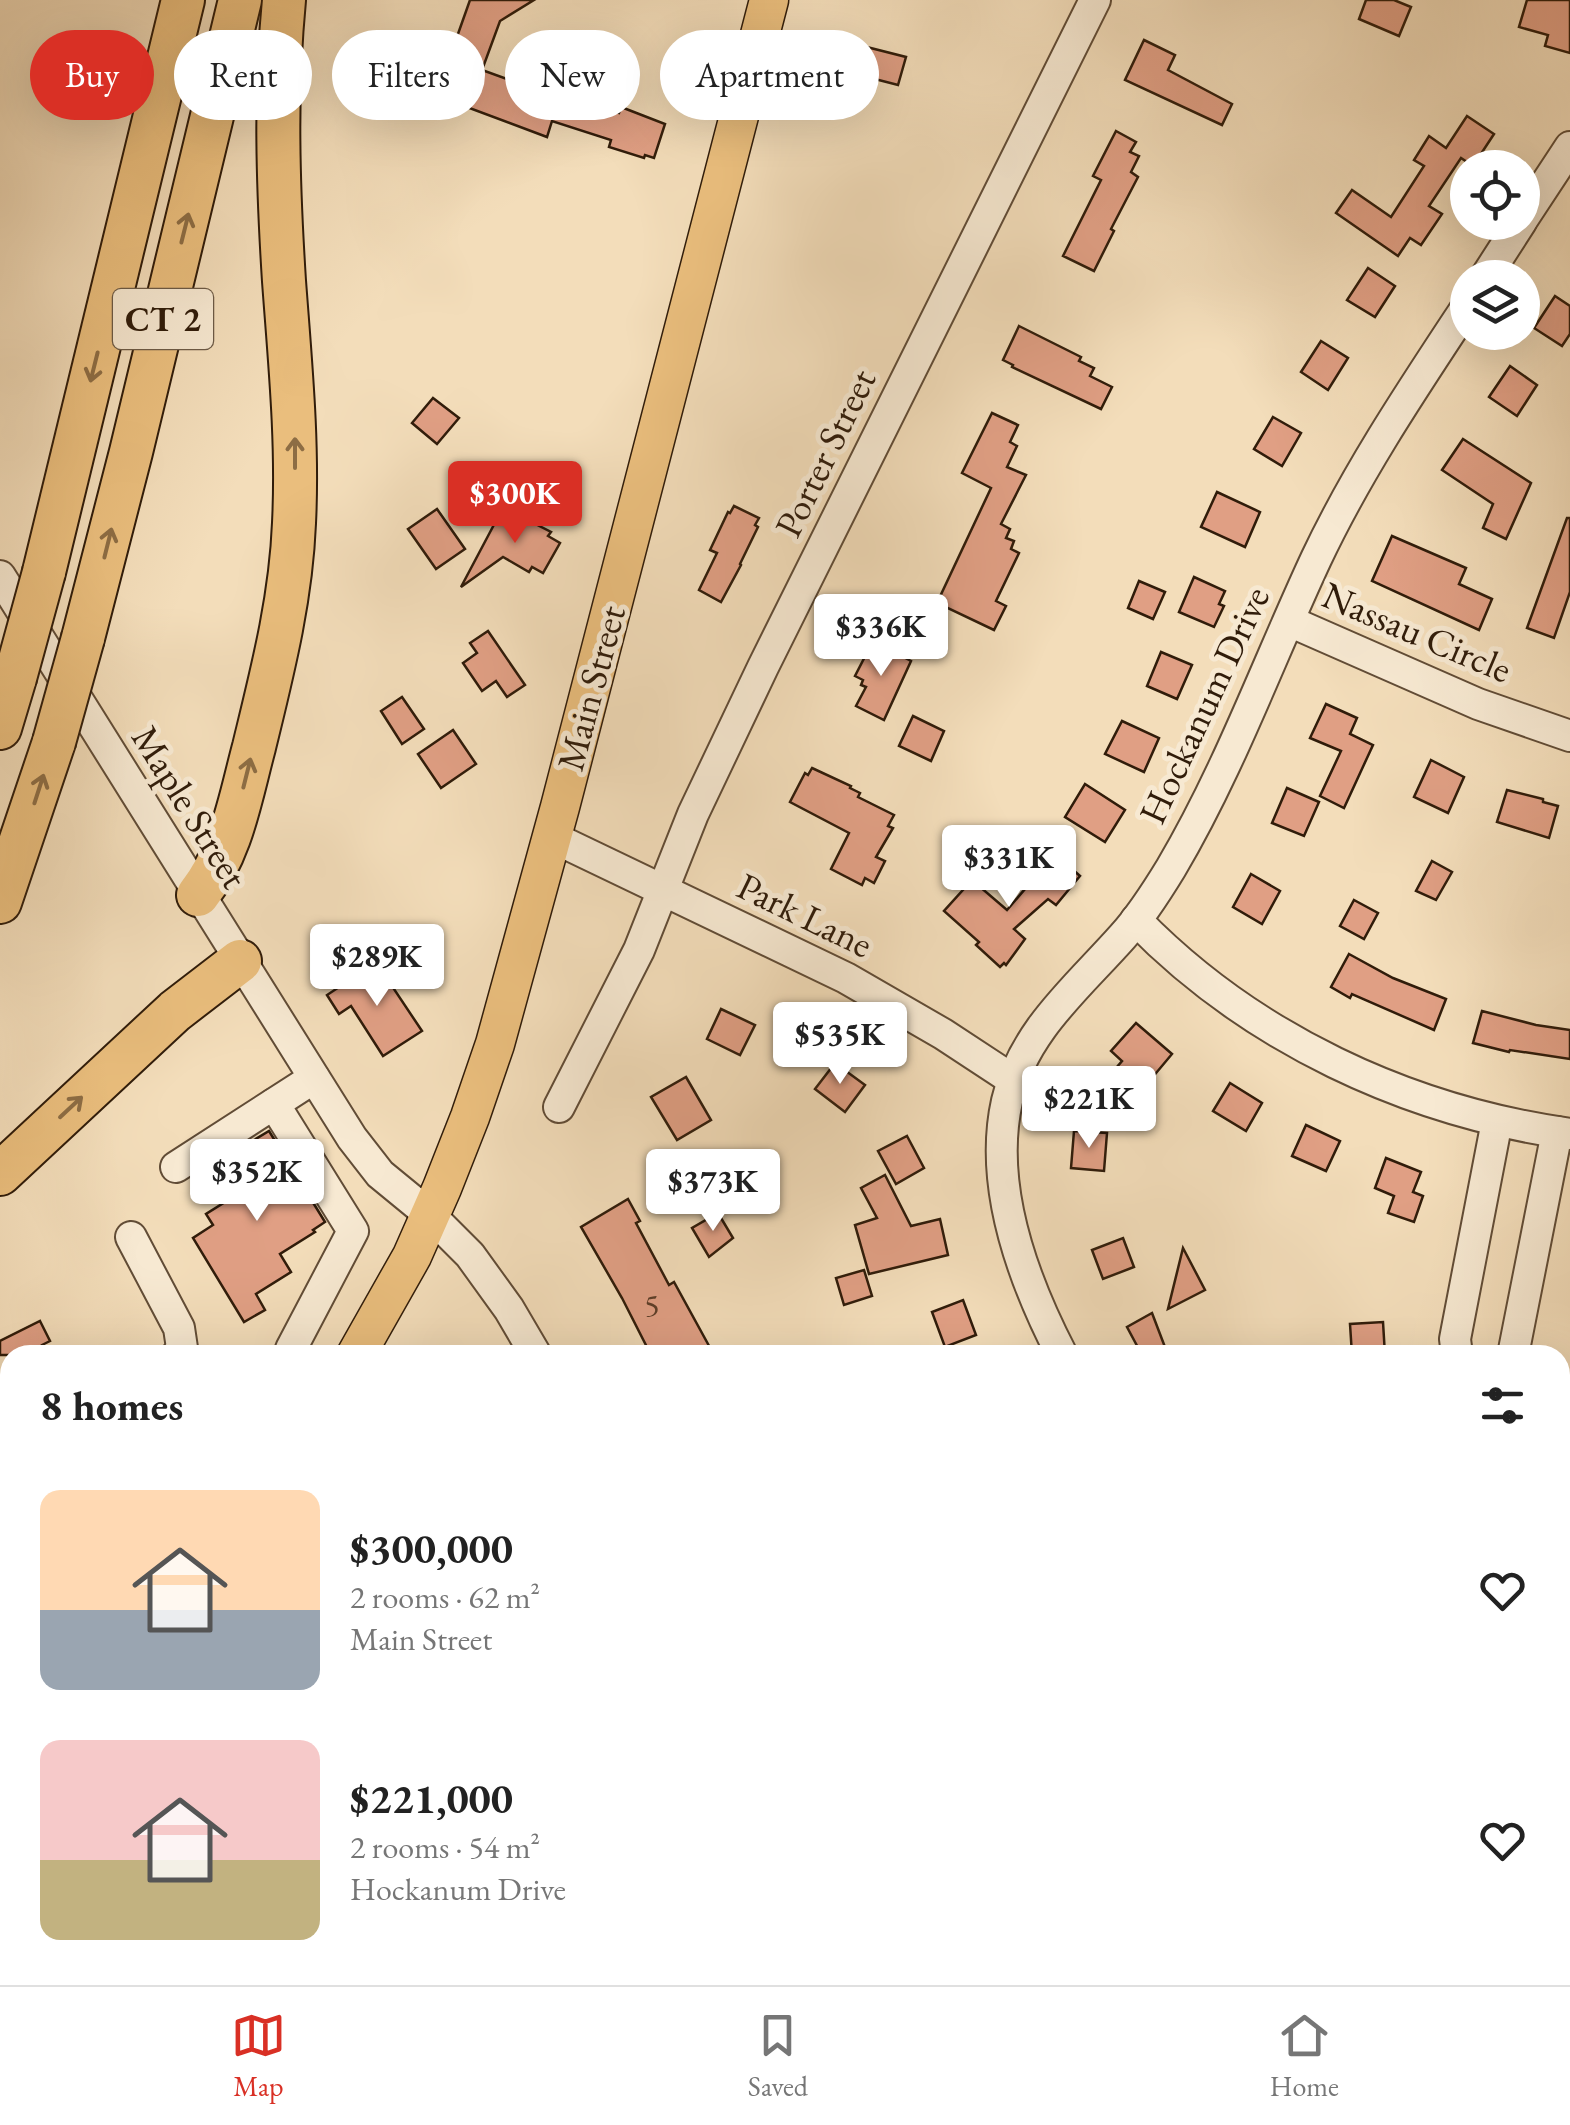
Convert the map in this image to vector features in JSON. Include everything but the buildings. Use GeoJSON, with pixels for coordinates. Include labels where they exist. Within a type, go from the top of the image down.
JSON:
{"type":"FeatureCollection","features":[{"type":"Feature","properties":{"kind":"highway","name":"CT 2"},"geometry":{"type":"LineString","coordinates":[[0,728],[44,572],[183,0]]}},
{"type":"Feature","properties":{"kind":"highway","name":"CT 2"},"geometry":{"type":"LineString","coordinates":[[0,902],[54,742],[83,638],[240,0]]}},
{"type":"Feature","properties":{"kind":"highway"},"geometry":{"type":"LineString","coordinates":[[198,894],[214,874],[229,843],[275,662],[292,556],[296,444],[278,166],[284,0]]}},
{"type":"Feature","properties":{"kind":"highway"},"geometry":{"type":"LineString","coordinates":[[0,1174],[176,1011],[240,961]]}},
{"type":"Feature","properties":{"kind":"main road","name":"Main Street"},"geometry":{"type":"LineString","coordinates":[[362,1345],[412,1256],[496,1044],[770,0]]}},
{"type":"Feature","properties":{"kind":"street","name":"Porter Street"},"geometry":{"type":"LineString","coordinates":[[559,1108],[639,950],[693,814],[755,684],[1095,0]]}},
{"type":"Feature","properties":{"kind":"street"},"geometry":{"type":"LineString","coordinates":[[1540,194],[1570,147]]}},
{"type":"Feature","properties":{"kind":"street","name":"Hockanum Drive"},"geometry":{"type":"LineString","coordinates":[[1057,1345],[1022,1262],[1006,1196],[1002,1139],[1013,1080],[1038,1030],[1136,920],[1161,884],[1196,822],[1318,556],[1405,401],[1450,332]]}},
{"type":"Feature","properties":{"kind":"street","name":"Maple Street"},"geometry":{"type":"LineString","coordinates":[[0,576],[352,1138],[380,1174],[470,1255],[530,1345]]}},
{"type":"Feature","properties":{"kind":"street","name":"Nassau Circle"},"geometry":{"type":"LineString","coordinates":[[1289,621],[1478,704],[1570,736]]}},
{"type":"Feature","properties":{"kind":"street","name":"Park Lane"},"geometry":{"type":"LineString","coordinates":[[552,837],[846,978],[1013,1080]]}},
{"type":"Feature","properties":{"kind":"street"},"geometry":{"type":"LineString","coordinates":[[1136,920],[1210,987],[1298,1043],[1381,1084],[1444,1106],[1564,1133],[1515,1345]]}},
{"type":"Feature","properties":{"kind":"street"},"geometry":{"type":"LineString","coordinates":[[176,1167],[314,1078]]}},
{"type":"Feature","properties":{"kind":"street"},"geometry":{"type":"LineString","coordinates":[[274,1104],[353,1232],[295,1345]]}},
{"type":"Feature","properties":{"kind":"street"},"geometry":{"type":"LineString","coordinates":[[1456,1345],[1497,1121]]}},
{"type":"Feature","properties":{"kind":"street"},"geometry":{"type":"LineString","coordinates":[[342,1214],[380,1174]]}},
{"type":"Feature","properties":{"kind":"street"},"geometry":{"type":"LineString","coordinates":[[131,1237],[180,1328],[181,1345]]}}]}
